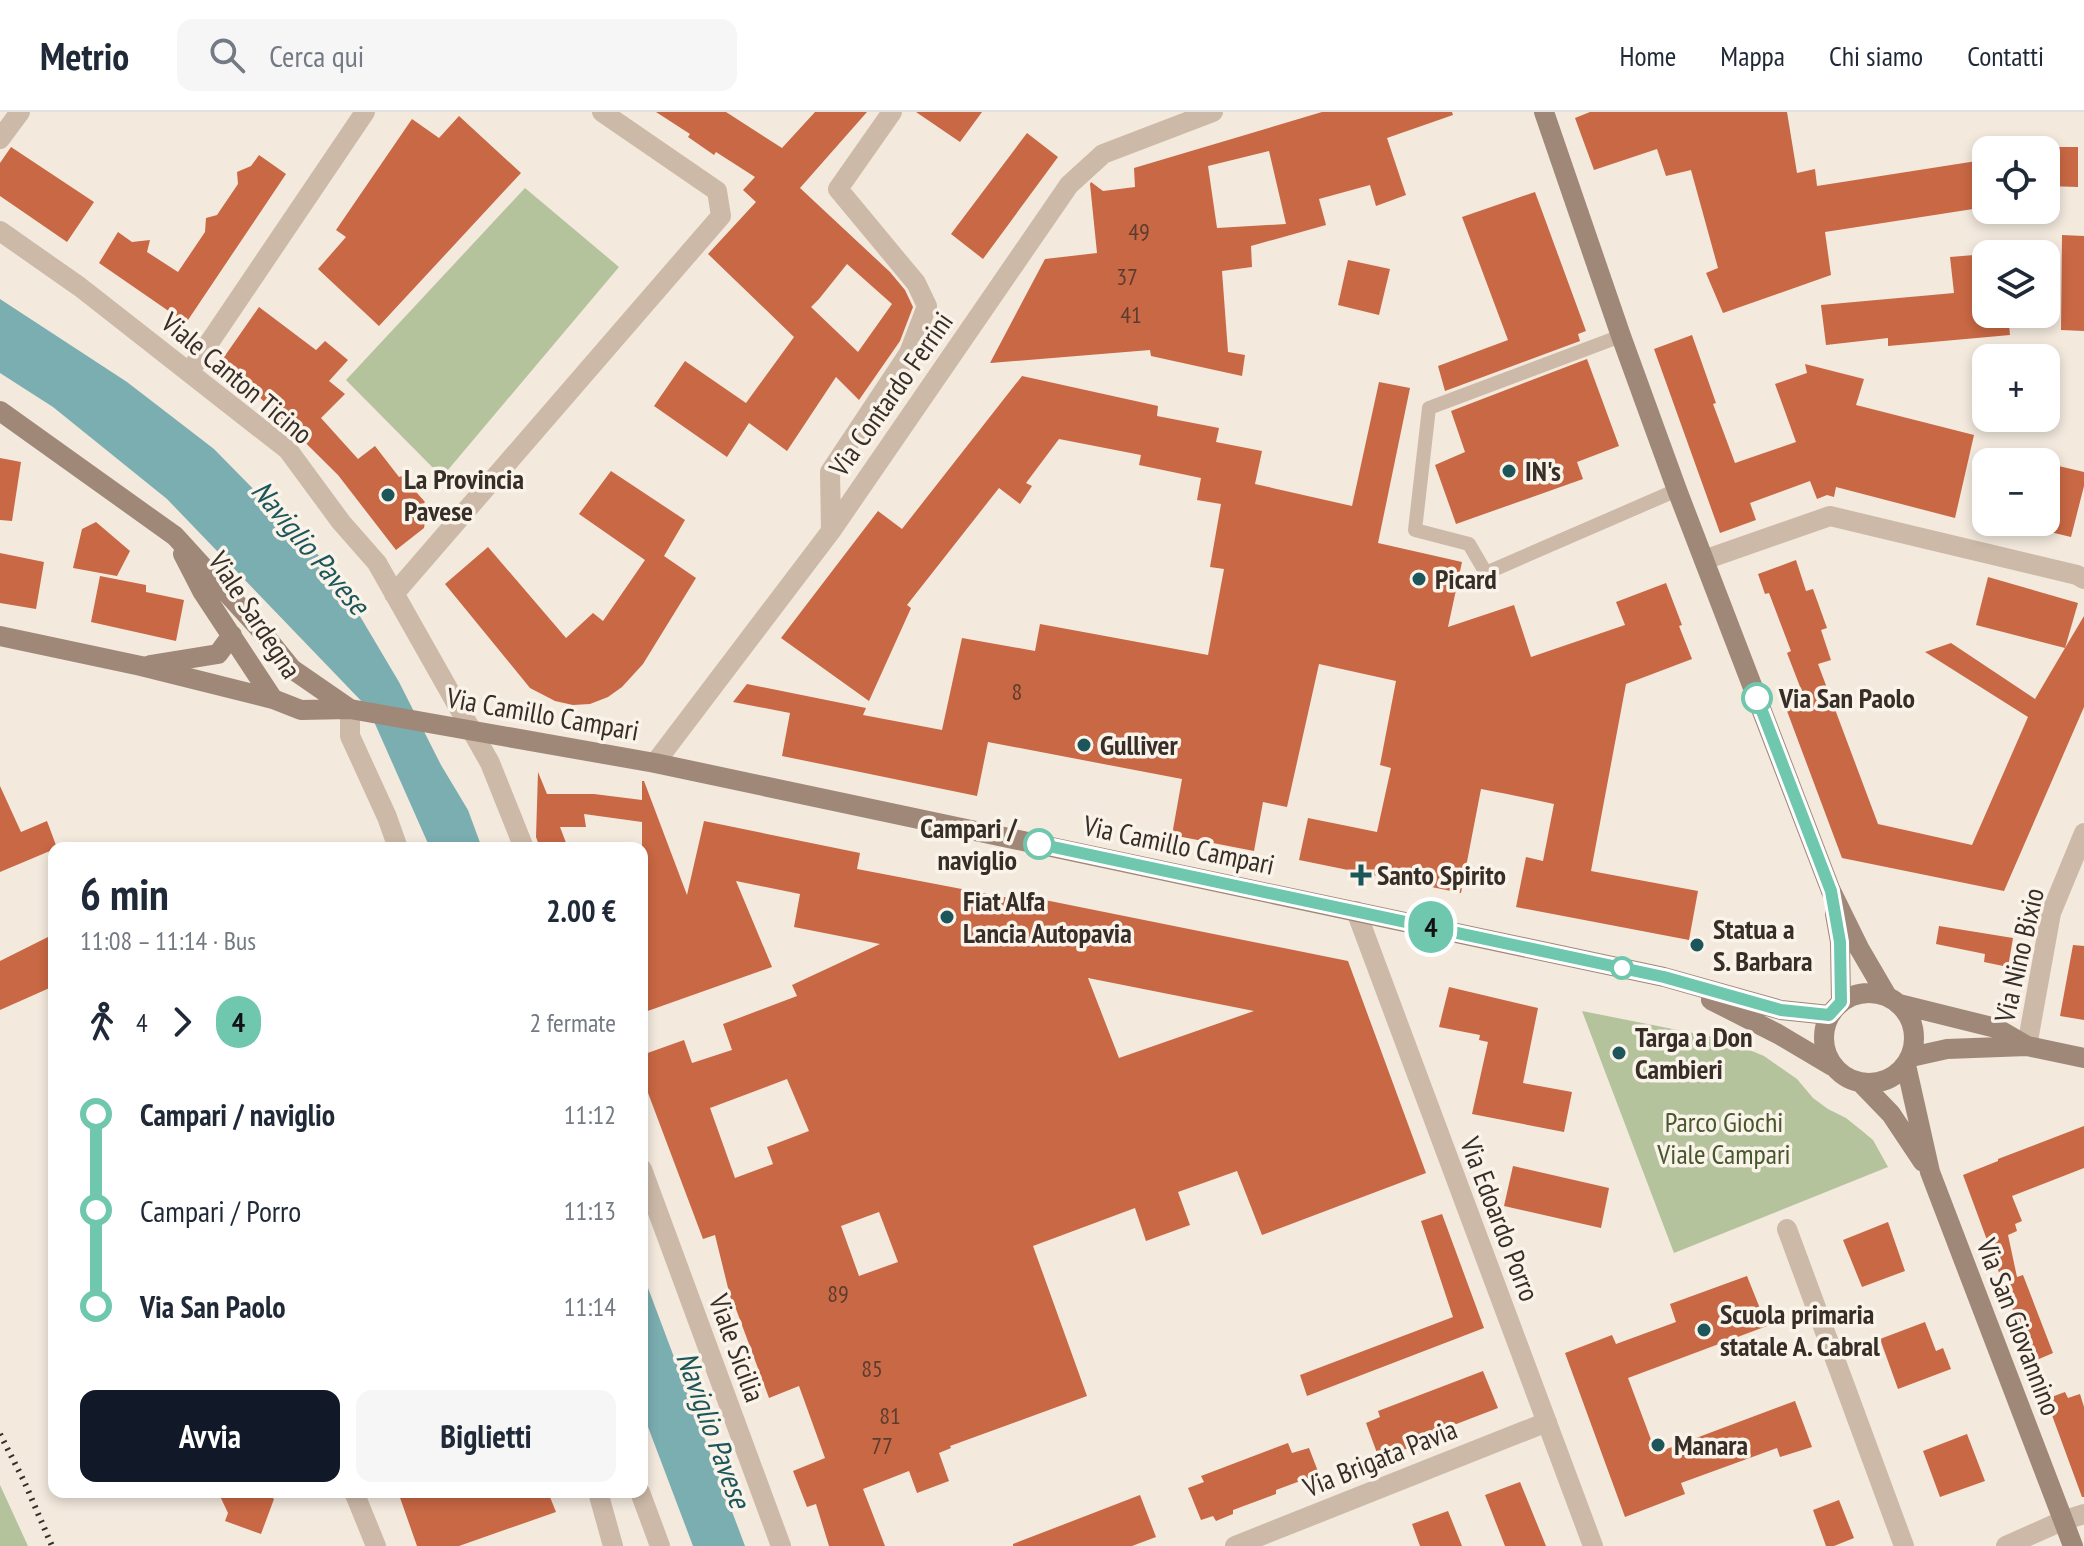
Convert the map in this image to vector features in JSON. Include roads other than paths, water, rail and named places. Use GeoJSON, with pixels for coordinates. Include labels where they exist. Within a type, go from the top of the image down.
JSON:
{"type":"FeatureCollection","features":[{"type":"Feature","properties":{"kind":"street"},"geometry":{"type":"LineString","coordinates":[[0,139],[20,112]]}},
{"type":"Feature","properties":{"kind":"street"},"geometry":{"type":"LineString","coordinates":[[190,371],[365,112]]}},
{"type":"Feature","properties":{"kind":"street"},"geometry":{"type":"LineString","coordinates":[[394,594],[721,216],[717,191],[602,112]]}},
{"type":"Feature","properties":{"kind":"street"},"geometry":{"type":"LineString","coordinates":[[831,531],[830,472],[909,353],[927,306],[916,283],[838,189],[892,112]]}},
{"type":"Feature","properties":{"kind":"street","name":"Via Contardo Ferrini"},"geometry":{"type":"LineString","coordinates":[[655,763],[831,531],[1069,185],[1103,154],[1164,120],[1213,112]]}},
{"type":"Feature","properties":{"kind":"street"},"geometry":{"type":"LineString","coordinates":[[1544,112],[1677,490],[1831,891],[1859,948],[1893,1000],[1909,1015],[1914,1029],[1915,1043],[1909,1061],[1894,1077],[1879,1083],[1862,1084],[1846,1078],[1832,1066],[1824,1050],[1824,1032],[1835,1009],[1840,942],[1831,891]]}},
{"type":"Feature","properties":{"kind":"street","name":"Viale Canton Ticino"},"geometry":{"type":"LineString","coordinates":[[0,231],[80,287],[288,450],[341,522],[377,563],[471,730]]}},
{"type":"Feature","properties":{"kind":"street","name":"Viale Sardegna"},"geometry":{"type":"LineString","coordinates":[[0,411],[175,536],[292,669],[350,709]]}},
{"type":"Feature","properties":{"kind":"street"},"geometry":{"type":"LineString","coordinates":[[1704,560],[1830,516],[2084,579]]}},
{"type":"Feature","properties":{"kind":"street","name":"Viale Sardegna"},"geometry":{"type":"LineString","coordinates":[[175,536],[187,565],[273,699],[301,710],[350,709]]}},
{"type":"Feature","properties":{"kind":"street"},"geometry":{"type":"LineString","coordinates":[[141,666],[218,654],[232,635]]}},
{"type":"Feature","properties":{"kind":"street"},"geometry":{"type":"LineString","coordinates":[[0,636],[141,666],[273,699]]}},
{"type":"Feature","properties":{"kind":"street"},"geometry":{"type":"LineString","coordinates":[[350,709],[350,736],[396,842]]}},
{"type":"Feature","properties":{"kind":"street","name":"Via Camillo Campari"},"geometry":{"type":"LineString","coordinates":[[350,709],[655,763],[1664,977],[1781,1010],[1835,1009]]}},
{"type":"Feature","properties":{"kind":"street"},"geometry":{"type":"LineString","coordinates":[[471,730],[490,763],[522,842]]}},
{"type":"Feature","properties":{"kind":"street","name":"Via Nino Bixio"},"geometry":{"type":"LineString","coordinates":[[2027,1046],[2051,913],[2084,833]]}},
{"type":"Feature","properties":{"kind":"street","name":"Via Edoardo Porro"},"geometry":{"type":"LineString","coordinates":[[1356,911],[1593,1546]]}},
{"type":"Feature","properties":{"kind":"street","name":"Via Camillo Campari"},"geometry":{"type":"LineString","coordinates":[[1664,977],[1778,1034],[1832,1066]]}},
{"type":"Feature","properties":{"kind":"street"},"geometry":{"type":"LineString","coordinates":[[1835,1009],[1857,994],[1872,993],[1996,1028],[2027,1046]]}},
{"type":"Feature","properties":{"kind":"street"},"geometry":{"type":"LineString","coordinates":[[1909,1061],[1947,1049],[2027,1046],[2084,1058]]}},
{"type":"Feature","properties":{"kind":"street","name":"Via San Giovannino"},"geometry":{"type":"LineString","coordinates":[[1909,1061],[1930,1172],[2073,1546]]}},
{"type":"Feature","properties":{"kind":"street","name":"Via San Giovannino"},"geometry":{"type":"LineString","coordinates":[[1862,1084],[1891,1114],[1930,1172]]}},
{"type":"Feature","properties":{"kind":"street","name":"Viale Sicilia"},"geometry":{"type":"LineString","coordinates":[[648,1185],[781,1546]]}},
{"type":"Feature","properties":{"kind":"street"},"geometry":{"type":"LineString","coordinates":[[1787,1229],[1904,1546]]}},
{"type":"Feature","properties":{"kind":"street","name":"Via Brigata Pavia"},"geometry":{"type":"LineString","coordinates":[[1235,1546],[1547,1422]]}},
{"type":"Feature","properties":{"kind":"street"},"geometry":{"type":"LineString","coordinates":[[356,1498],[376,1546]]}},
{"type":"Feature","properties":{"kind":"street"},"geometry":{"type":"LineString","coordinates":[[600,1498],[613,1546]]}},
{"type":"Feature","properties":{"kind":"street"},"geometry":{"type":"LineString","coordinates":[[642,1498],[660,1546]]}},
{"type":"Feature","properties":{"kind":"street"},"geometry":{"type":"LineString","coordinates":[[2006,1546],[2084,1514]]}},
{"type":"Feature","properties":{"kind":"lane"},"geometry":{"type":"LineString","coordinates":[[1621,336],[1429,408],[1415,530],[1469,544],[1486,573],[1677,490]]}},
{"type":"Feature","properties":{"kind":"water","name":"Naviglio Pavese"},"geometry":{"type":"Polygon","coordinates":[[[0,299],[127,382],[214,449],[332,569],[399,682],[441,765],[468,810],[480,842],[427,842],[368,708],[167,499],[53,407],[0,373],[0,299]]]}},
{"type":"Feature","properties":{"kind":"water"},"geometry":{"type":"Polygon","coordinates":[[[648,1288],[745,1546],[693,1546],[648,1427],[648,1288]]]}},
{"type":"Feature","properties":{"kind":"railway"},"geometry":{"type":"LineString","coordinates":[[0,1434],[52,1546]]}},
{"type":"Feature","properties":{"kind":"place","name":"IN's"},"geometry":{"type":"Point","coordinates":[1509,471]}},
{"type":"Feature","properties":{"kind":"place","name":"La Provincia Pavese"},"geometry":{"type":"Point","coordinates":[388,495]}},
{"type":"Feature","properties":{"kind":"place","name":"Picard"},"geometry":{"type":"Point","coordinates":[1419,579]}},
{"type":"Feature","properties":{"kind":"place","name":"Via San Paolo"},"geometry":{"type":"Point","coordinates":[1757,698]}},
{"type":"Feature","properties":{"kind":"place","name":"Gulliver"},"geometry":{"type":"Point","coordinates":[1084,745]}},
{"type":"Feature","properties":{"kind":"place","name":"Campari / naviglio"},"geometry":{"type":"Point","coordinates":[1039,844]}},
{"type":"Feature","properties":{"kind":"place","name":"Santo Spirito"},"geometry":{"type":"Point","coordinates":[1361,875]}},
{"type":"Feature","properties":{"kind":"place","name":"Fiat Alfa Lancia Autopavia"},"geometry":{"type":"Point","coordinates":[947,917]}},
{"type":"Feature","properties":{"kind":"place","name":"Statua a S. Barbara"},"geometry":{"type":"Point","coordinates":[1697,945]}},
{"type":"Feature","properties":{"kind":"place","name":"Targa a Don Cambieri"},"geometry":{"type":"Point","coordinates":[1619,1053]}},
{"type":"Feature","properties":{"kind":"place","name":"Scuola primaria statale A. Cabral"},"geometry":{"type":"Point","coordinates":[1704,1330]}},
{"type":"Feature","properties":{"kind":"place","name":"Manara"},"geometry":{"type":"Point","coordinates":[1658,1445]}},
{"type":"Feature","properties":{"kind":"park label","name":"Parco Giochi Viale Campari"},"geometry":{"type":"Point","coordinates":[1724,1138]}}]}
